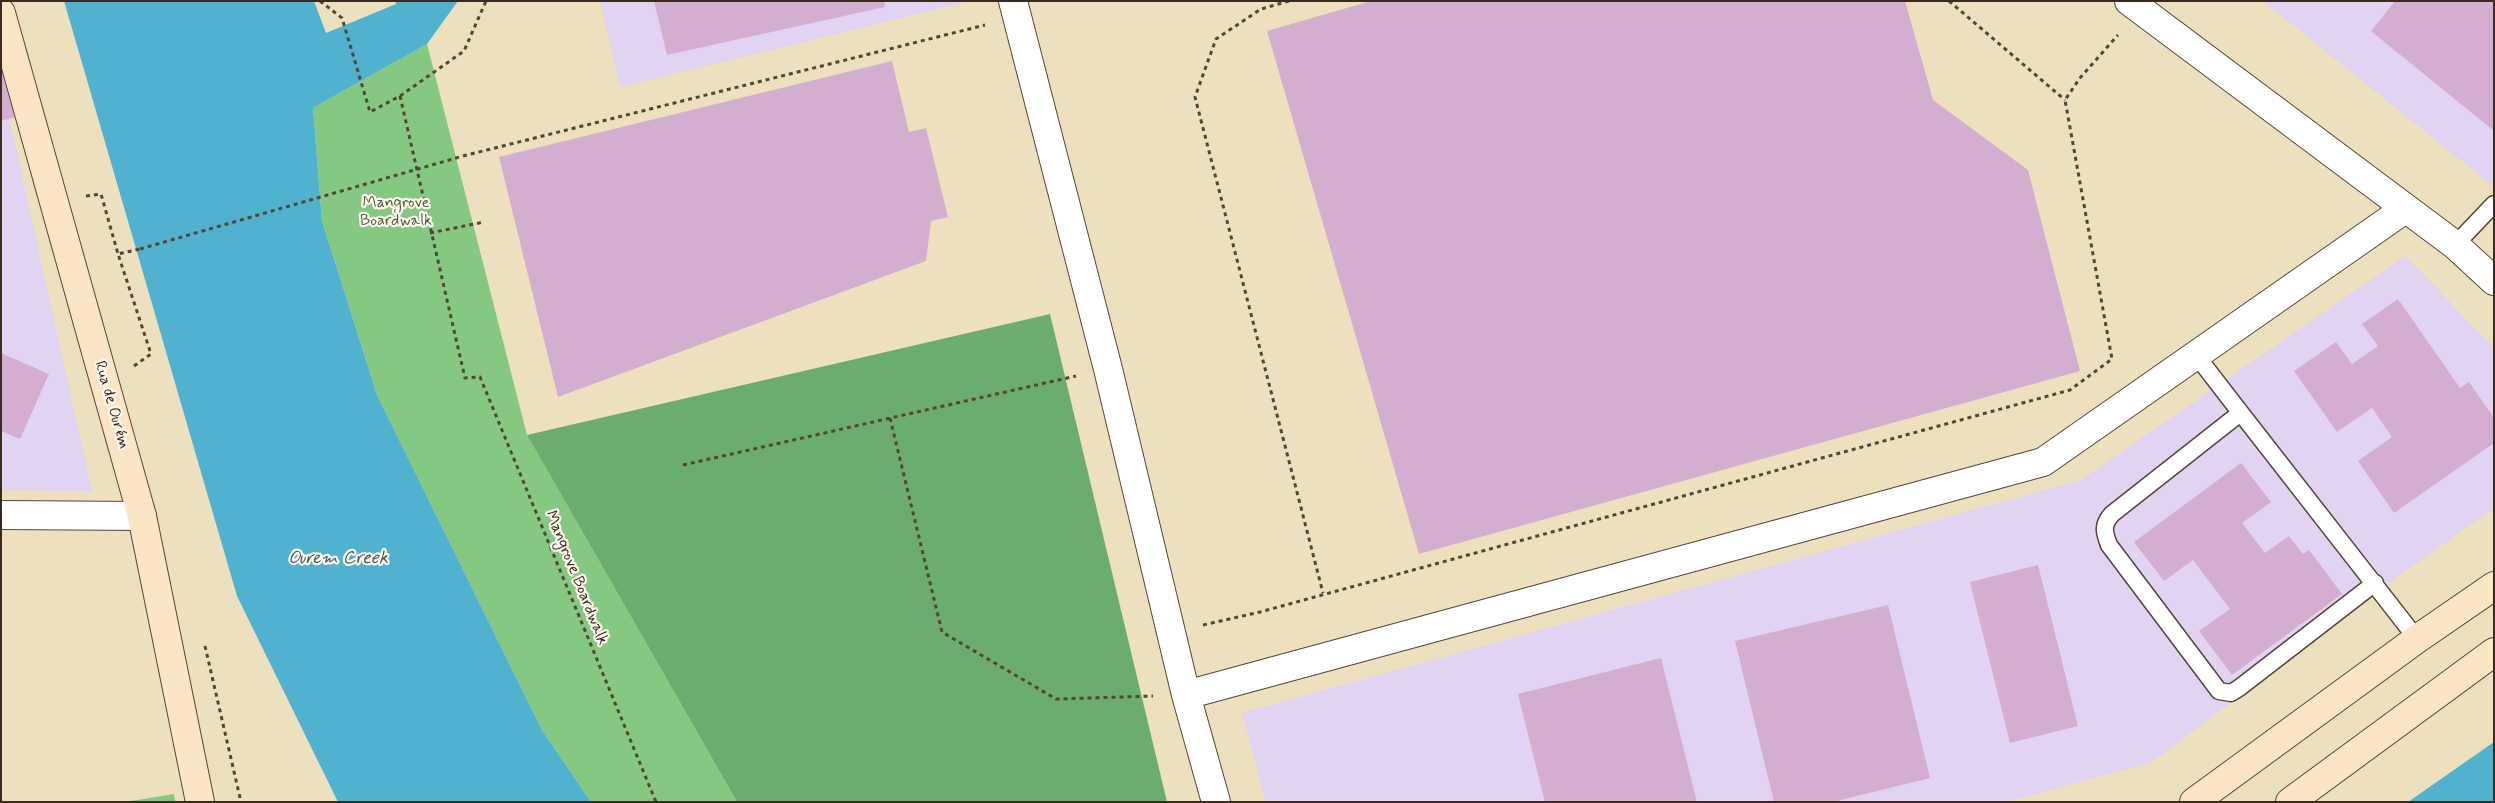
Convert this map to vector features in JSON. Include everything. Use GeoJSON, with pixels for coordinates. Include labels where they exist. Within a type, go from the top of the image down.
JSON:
{"type":"FeatureCollection","features":[{"type":"Feature","properties":{"kind":"street"},"geometry":{"type":"LineString","coordinates":[[2134,6],[2455,245],[2494,281]]}},
{"type":"Feature","properties":{"kind":"street"},"geometry":{"type":"LineString","coordinates":[[1015,9],[1108,369],[1186,695],[1216,802]]}},
{"type":"Feature","properties":{"kind":"street","name":"Rua de Ourém"},"geometry":{"type":"LineString","coordinates":[[1,12],[142,516],[200,802]]}},
{"type":"Feature","properties":{"kind":"street"},"geometry":{"type":"LineString","coordinates":[[1186,695],[2042,462],[2405,209]]}},
{"type":"Feature","properties":{"kind":"street"},"geometry":{"type":"LineString","coordinates":[[1,515],[142,516]]}},
{"type":"Feature","properties":{"kind":"street"},"geometry":{"type":"LineString","coordinates":[[2194,802],[2417,639],[2494,586]]}},
{"type":"Feature","properties":{"kind":"street"},"geometry":{"type":"LineString","coordinates":[[2290,802],[2494,652]]}},
{"type":"Feature","properties":{"kind":"lane"},"geometry":{"type":"LineString","coordinates":[[2455,245],[2494,204]]}},
{"type":"Feature","properties":{"kind":"lane"},"geometry":{"type":"LineString","coordinates":[[2196,355],[2240,414],[2375,583],[2417,639]]}},
{"type":"Feature","properties":{"kind":"lane"},"geometry":{"type":"LineString","coordinates":[[2240,414],[2112,514],[2105,522],[2104,532],[2109,545],[2219,691],[2232,693],[2375,583]]}},
{"type":"Feature","properties":{"kind":"path"},"geometry":{"type":"LineString","coordinates":[[320,1],[342,18],[370,112],[400,96],[464,51],[486,1]]}},
{"type":"Feature","properties":{"kind":"path"},"geometry":{"type":"LineString","coordinates":[[1289,1],[1261,9],[1216,39],[1195,98],[1323,593]]}},
{"type":"Feature","properties":{"kind":"path"},"geometry":{"type":"LineString","coordinates":[[1171,632],[1260,612],[1323,593],[2070,390],[2112,359],[2065,100],[1948,1]]}},
{"type":"Feature","properties":{"kind":"path"},"geometry":{"type":"LineString","coordinates":[[2065,100],[2134,6]]}},
{"type":"Feature","properties":{"kind":"path"},"geometry":{"type":"LineString","coordinates":[[118,254],[463,156],[1015,9]]}},
{"type":"Feature","properties":{"kind":"path","name":"Mangrove Boardwalk"},"geometry":{"type":"LineString","coordinates":[[400,96],[430,233],[465,378],[480,377],[651,794],[656,802]]}},
{"type":"Feature","properties":{"kind":"path"},"geometry":{"type":"LineString","coordinates":[[83,197],[101,194],[118,254],[151,354],[130,369]]}},
{"type":"Feature","properties":{"kind":"path"},"geometry":{"type":"LineString","coordinates":[[430,233],[484,222]]}},
{"type":"Feature","properties":{"kind":"path"},"geometry":{"type":"LineString","coordinates":[[683,465],[1108,369]]}},
{"type":"Feature","properties":{"kind":"path"},"geometry":{"type":"LineString","coordinates":[[890,418],[942,632],[1056,699],[1186,695]]}},
{"type":"Feature","properties":{"kind":"shaded area"},"geometry":{"type":"Polygon","coordinates":[[[600,1],[971,1],[620,87],[600,1]]]}},
{"type":"Feature","properties":{"kind":"shaded area"},"geometry":{"type":"Polygon","coordinates":[[[2263,1],[2494,1],[2494,187],[2490,184],[2263,1]]]}},
{"type":"Feature","properties":{"kind":"shaded area"},"geometry":{"type":"Polygon","coordinates":[[[1,83],[13,135],[92,491],[1,490],[1,83]]]}},
{"type":"Feature","properties":{"kind":"shaded area"},"geometry":{"type":"Polygon","coordinates":[[[2405,256],[2494,347],[2494,508],[2404,572],[2152,762],[2007,802],[1266,802],[1242,713],[2081,480],[2405,256]]]}},
{"type":"Feature","properties":{"kind":"green space","name":"Mangrove Boardwalk"},"geometry":{"type":"Polygon","coordinates":[[[427,44],[527,435],[737,802],[591,802],[542,730],[377,395],[322,221],[313,108],[427,44]]]}},
{"type":"Feature","properties":{"kind":"green space"},"geometry":{"type":"Polygon","coordinates":[[[1050,314],[1167,802],[737,802],[527,435],[1050,314]]]}},
{"type":"Feature","properties":{"kind":"green space"},"geometry":{"type":"Polygon","coordinates":[[[174,794],[175,802],[125,802],[174,794]]]}},
{"type":"Feature","properties":{"kind":"water","name":"Ourem Creek"},"geometry":{"type":"Polygon","coordinates":[[[64,1],[314,1],[326,33],[396,4],[395,1],[458,1],[427,44],[313,108],[322,221],[377,395],[542,730],[591,802],[338,802],[237,596],[64,1]]]}},
{"type":"Feature","properties":{"kind":"water"},"geometry":{"type":"Polygon","coordinates":[[[2494,742],[2494,802],[2408,802],[2494,742]]]}},
{"type":"Feature","properties":{"kind":"building"},"geometry":{"type":"Polygon","coordinates":[[[654,1],[884,1],[885,7],[667,55],[654,1]]]}},
{"type":"Feature","properties":{"kind":"building"},"geometry":{"type":"Polygon","coordinates":[[[1371,1],[1905,1],[1933,100],[2028,170],[2080,371],[1419,554],[1267,31],[1371,1]]]}},
{"type":"Feature","properties":{"kind":"building"},"geometry":{"type":"Polygon","coordinates":[[[2395,1],[2494,1],[2494,131],[2371,31],[2395,1]]]}},
{"type":"Feature","properties":{"kind":"building"},"geometry":{"type":"Polygon","coordinates":[[[892,61],[909,132],[926,128],[948,217],[931,221],[926,261],[558,397],[499,157],[892,61]]]}},
{"type":"Feature","properties":{"kind":"building"},"geometry":{"type":"Polygon","coordinates":[[[1,69],[15,117],[1,121],[1,69]]]}},
{"type":"Feature","properties":{"kind":"building"},"geometry":{"type":"Polygon","coordinates":[[[2398,299],[2460,388],[2469,382],[2494,418],[2494,443],[2394,513],[2358,461],[2392,437],[2372,408],[2337,432],[2294,371],[2336,342],[2352,364],[2378,346],[2362,324],[2398,299]]]}},
{"type":"Feature","properties":{"kind":"building"},"geometry":{"type":"Polygon","coordinates":[[[1,353],[49,374],[20,439],[1,431],[1,353]]]}},
{"type":"Feature","properties":{"kind":"building"},"geometry":{"type":"Polygon","coordinates":[[[2241,463],[2271,502],[2242,523],[2265,553],[2289,536],[2303,554],[2309,550],[2342,594],[2232,675],[2199,631],[2230,609],[2193,560],[2164,581],[2134,542],[2241,463]]]}},
{"type":"Feature","properties":{"kind":"building"},"geometry":{"type":"Polygon","coordinates":[[[2038,565],[2078,726],[2010,743],[1970,582],[2038,565]]]}},
{"type":"Feature","properties":{"kind":"building"},"geometry":{"type":"Polygon","coordinates":[[[1888,605],[1930,778],[1833,802],[1774,802],[1735,641],[1888,605]]]}},
{"type":"Feature","properties":{"kind":"building"},"geometry":{"type":"Polygon","coordinates":[[[1661,658],[1697,802],[1545,802],[1518,694],[1661,658]]]}}]}
